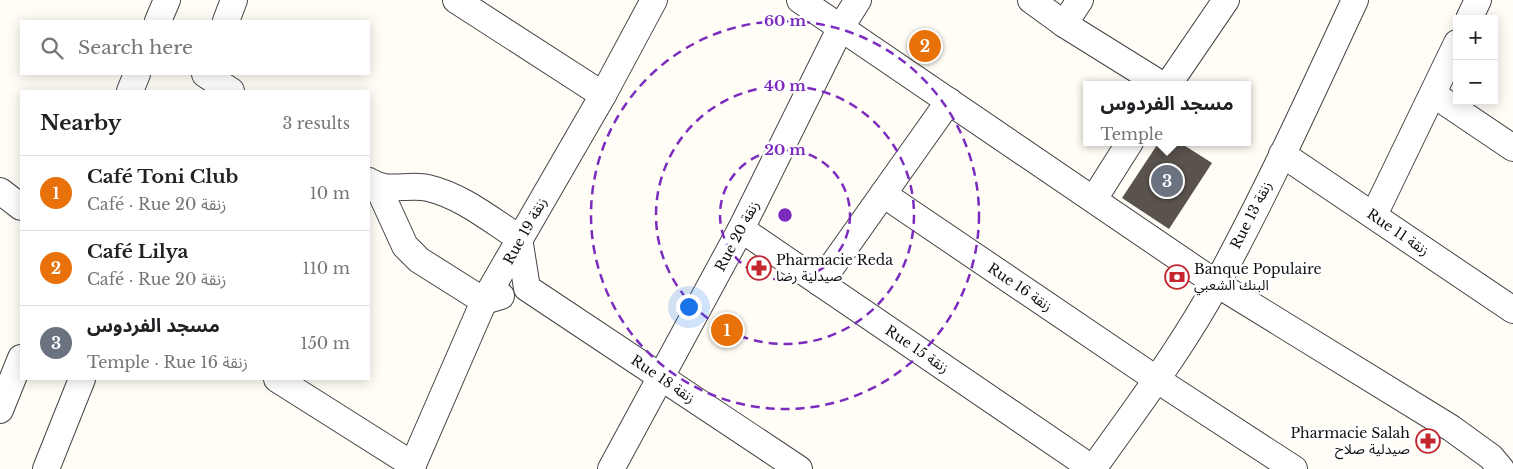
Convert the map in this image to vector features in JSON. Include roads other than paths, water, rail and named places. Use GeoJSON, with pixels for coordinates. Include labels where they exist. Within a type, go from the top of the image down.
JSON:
{"type":"FeatureCollection","features":[{"type":"Feature","properties":{"kind":"street"},"geometry":{"type":"LineString","coordinates":[[158,20],[166,0]]}},
{"type":"Feature","properties":{"kind":"street"},"geometry":{"type":"LineString","coordinates":[[226,20],[234,0]]}},
{"type":"Feature","properties":{"kind":"street"},"geometry":{"type":"LineString","coordinates":[[456,0],[603,95]]}},
{"type":"Feature","properties":{"kind":"street","name":"Rue 19 زنقة"},"geometry":{"type":"LineString","coordinates":[[412,467],[484,301],[603,95],[654,0]]}},
{"type":"Feature","properties":{"kind":"street"},"geometry":{"type":"LineString","coordinates":[[800,0],[1217,284],[1451,428],[1491,457],[1501,469]]}},
{"type":"Feature","properties":{"kind":"street","name":"Rue 20 زنقة"},"geometry":{"type":"LineString","coordinates":[[611,469],[741,229],[841,27],[858,0]]}},
{"type":"Feature","properties":{"kind":"street"},"geometry":{"type":"LineString","coordinates":[[1031,0],[1064,24],[1156,81]]}},
{"type":"Feature","properties":{"kind":"street"},"geometry":{"type":"LineString","coordinates":[[1064,24],[1080,0]]}},
{"type":"Feature","properties":{"kind":"street"},"geometry":{"type":"LineString","coordinates":[[1171,81],[1226,0]]}},
{"type":"Feature","properties":{"kind":"street","name":"Rue 13 زنقة"},"geometry":{"type":"LineString","coordinates":[[1093,469],[1156,379],[1217,284],[1356,0]]}},
{"type":"Feature","properties":{"kind":"street"},"geometry":{"type":"LineString","coordinates":[[1470,15],[1478,0]]}},
{"type":"Feature","properties":{"kind":"street"},"geometry":{"type":"LineString","coordinates":[[1374,215],[1453,52]]}},
{"type":"Feature","properties":{"kind":"street"},"geometry":{"type":"LineString","coordinates":[[130,90],[137,75]]}},
{"type":"Feature","properties":{"kind":"street"},"geometry":{"type":"LineString","coordinates":[[198,90],[205,75]]}},
{"type":"Feature","properties":{"kind":"street"},"geometry":{"type":"LineString","coordinates":[[207,75],[229,90]]}},
{"type":"Feature","properties":{"kind":"street"},"geometry":{"type":"LineString","coordinates":[[1433,94],[1513,148]]}},
{"type":"Feature","properties":{"kind":"street"},"geometry":{"type":"LineString","coordinates":[[820,283],[949,101]]}},
{"type":"Feature","properties":{"kind":"street"},"geometry":{"type":"LineString","coordinates":[[1094,199],[1127,146]]}},
{"type":"Feature","properties":{"kind":"street","name":"Rue 11 زنقة"},"geometry":{"type":"LineString","coordinates":[[1282,154],[1513,310]]}},
{"type":"Feature","properties":{"kind":"street"},"geometry":{"type":"LineString","coordinates":[[374,184],[426,187],[448,194],[519,238],[528,288],[484,301],[419,260],[405,246],[374,184]]}},
{"type":"Feature","properties":{"kind":"street"},"geometry":{"type":"LineString","coordinates":[[0,191],[20,206]]}},
{"type":"Feature","properties":{"kind":"street","name":"Rue 16 زنقة"},"geometry":{"type":"LineString","coordinates":[[883,194],[1156,379],[1294,469]]}},
{"type":"Feature","properties":{"kind":"street","name":"Rue 15 زنقة"},"geometry":{"type":"LineString","coordinates":[[741,229],[1093,469]]}},
{"type":"Feature","properties":{"kind":"street","name":"Rue 18 زنقة"},"geometry":{"type":"LineString","coordinates":[[528,288],[660,378],[799,469]]}},
{"type":"Feature","properties":{"kind":"street"},"geometry":{"type":"LineString","coordinates":[[0,410],[20,360]]}},
{"type":"Feature","properties":{"kind":"street"},"geometry":{"type":"LineString","coordinates":[[46,469],[82,380]]}},
{"type":"Feature","properties":{"kind":"street"},"geometry":{"type":"LineString","coordinates":[[279,380],[412,467]]}},
{"type":"Feature","properties":{"kind":"place","name":"Café Lilya"},"geometry":{"type":"Point","coordinates":[925,46]}},
{"type":"Feature","properties":{"kind":"place","name":"مسجد الفردوس"},"geometry":{"type":"Point","coordinates":[1167,181]}},
{"type":"Feature","properties":{"kind":"place","name":"Pharmacie Reda صيدلية رضا"},"geometry":{"type":"Point","coordinates":[759,268]}},
{"type":"Feature","properties":{"kind":"place","name":"Banque Populaire البنك الشعبي"},"geometry":{"type":"Point","coordinates":[1177,277]}},
{"type":"Feature","properties":{"kind":"place","name":"Café Toni Club"},"geometry":{"type":"Point","coordinates":[727,330]}},
{"type":"Feature","properties":{"kind":"place","name":"Pharmacie Salah صيدلية صلاح"},"geometry":{"type":"Point","coordinates":[1428,441]}}]}
